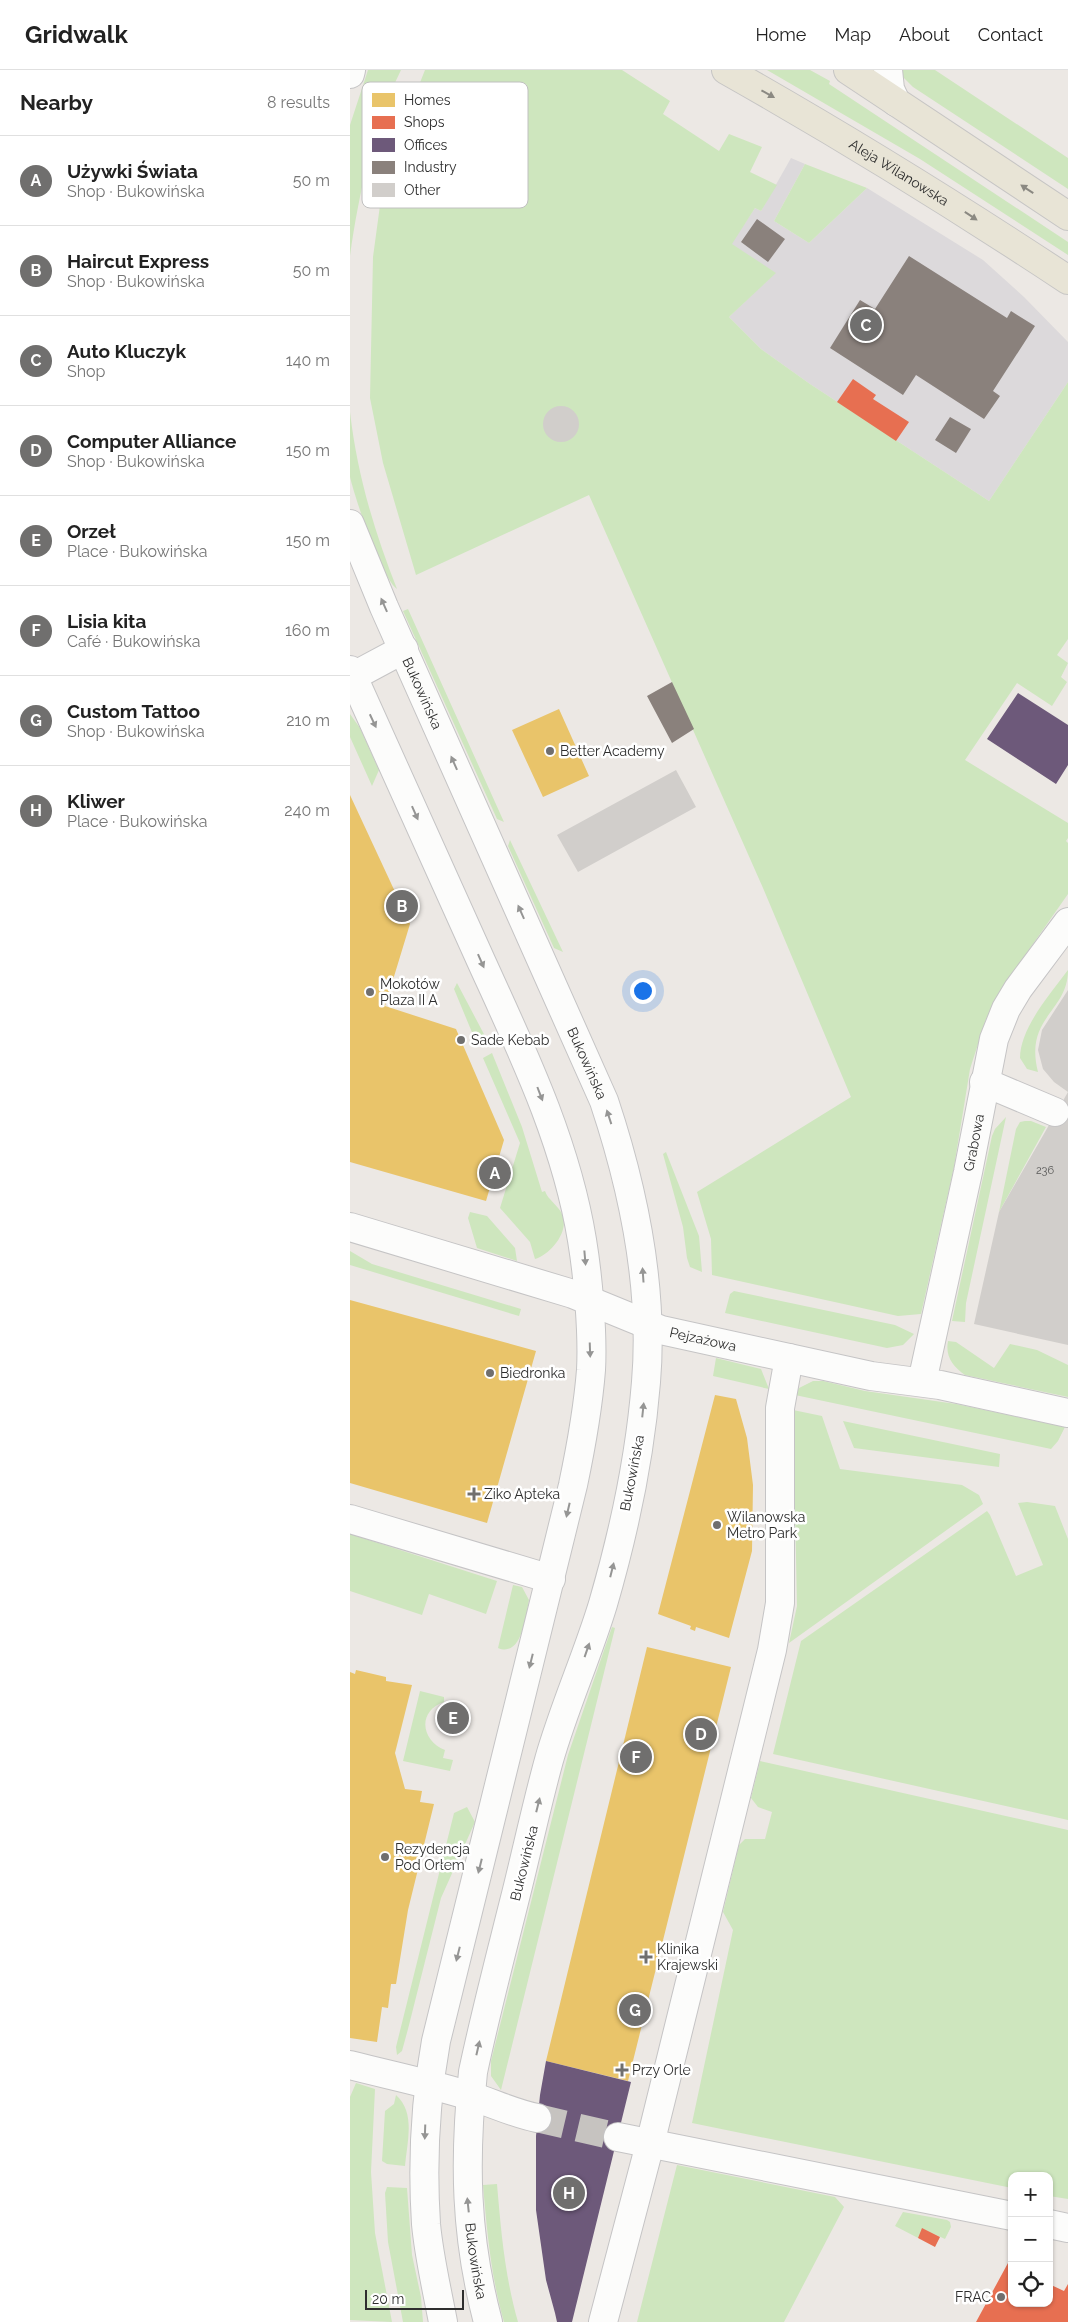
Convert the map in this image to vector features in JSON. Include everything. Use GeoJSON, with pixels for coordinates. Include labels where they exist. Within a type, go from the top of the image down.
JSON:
{"type":"FeatureCollection","features":[{"type":"Feature","properties":{"kind":"main road","name":"Aleja Wilanowska"},"geometry":{"type":"LineString","coordinates":[[726,70],[827,127],[945,198],[1068,280]]}},
{"type":"Feature","properties":{"kind":"main road"},"geometry":{"type":"LineString","coordinates":[[848,70],[1068,216]]}},
{"type":"Feature","properties":{"kind":"street"},"geometry":{"type":"LineString","coordinates":[[350,74],[352,70]]}},
{"type":"Feature","properties":{"kind":"street"},"geometry":{"type":"LineString","coordinates":[[888,70],[890,89],[896,102]]}},
{"type":"Feature","properties":{"kind":"street","name":"Bukowińska"},"geometry":{"type":"LineString","coordinates":[[350,524],[361,554],[604,1101],[621,1152],[634,1206],[642,1264],[646,1324],[646,1381],[639,1445],[618,1546],[603,1604],[550,1760],[478,2047],[470,2096],[467,2123],[467,2190],[476,2273],[488,2322]]}},
{"type":"Feature","properties":{"kind":"street","name":"Bukowińska"},"geometry":{"type":"LineString","coordinates":[[404,649],[351,675],[521,1049],[556,1136],[575,1202],[584,1251],[591,1368],[584,1428],[574,1485],[436,2041],[429,2083],[424,2130],[426,2225],[443,2322]]}},
{"type":"Feature","properties":{"kind":"street","name":"Grabowa"},"geometry":{"type":"LineString","coordinates":[[922,1382],[968,1172],[984,1082],[994,1039],[1006,1008],[1025,979],[1068,922]]}},
{"type":"Feature","properties":{"kind":"street"},"geometry":{"type":"LineString","coordinates":[[984,1082],[1055,1112]]}},
{"type":"Feature","properties":{"kind":"street","name":"Pejzażowa"},"geometry":{"type":"LineString","coordinates":[[350,1227],[573,1294],[662,1330],[871,1376],[922,1382],[1068,1413]]}},
{"type":"Feature","properties":{"kind":"street"},"geometry":{"type":"LineString","coordinates":[[603,2322],[650,2144],[772,1650],[780,1593],[780,1408],[789,1358]]}},
{"type":"Feature","properties":{"kind":"street"},"geometry":{"type":"LineString","coordinates":[[350,1519],[551,1579]]}},
{"type":"Feature","properties":{"kind":"street"},"geometry":{"type":"LineString","coordinates":[[350,2065],[429,2083],[470,2096],[504,2110],[537,2118]]}},
{"type":"Feature","properties":{"kind":"street"},"geometry":{"type":"LineString","coordinates":[[618,2136],[1008,2215]]}},
{"type":"Feature","properties":{"kind":"street"},"geometry":{"type":"LineString","coordinates":[[1053,2225],[1068,2228]]}},
{"type":"Feature","properties":{"kind":"shaded area"},"geometry":{"type":"Polygon","coordinates":[[[791,158],[805,164],[774,221],[809,243],[867,188],[983,260],[1024,297],[1068,342],[1068,382],[989,501],[810,384],[761,349],[729,317],[775,273],[731,244],[755,208],[761,211],[791,158]]]}},
{"type":"Feature","properties":{"kind":"green space"},"geometry":{"type":"Polygon","coordinates":[[[368,70],[401,70],[396,82],[364,82],[368,70]]]}},
{"type":"Feature","properties":{"kind":"green space"},"geometry":{"type":"Polygon","coordinates":[[[425,70],[622,70],[670,101],[663,114],[719,151],[729,134],[762,147],[750,172],[777,185],[761,211],[755,208],[732,244],[776,273],[729,317],[761,349],[810,384],[989,501],[1068,382],[1068,639],[1057,655],[1068,663],[1061,677],[1067,682],[1052,706],[1017,683],[965,760],[1068,823],[1068,838],[1066,841],[1068,843],[1068,894],[1012,974],[986,1019],[970,1069],[954,1167],[921,1314],[898,1316],[712,1275],[711,1239],[697,1192],[851,1097],[763,888],[589,495],[416,575],[383,463],[370,398],[373,257],[380,208],[528,208],[528,82],[420,82],[425,70]]]}},
{"type":"Feature","properties":{"kind":"green space"},"geometry":{"type":"Polygon","coordinates":[[[767,70],[810,70],[830,81],[829,84],[1068,242],[1068,255],[920,159],[767,70]]]}},
{"type":"Feature","properties":{"kind":"green space"},"geometry":{"type":"Polygon","coordinates":[[[902,70],[935,70],[1068,158],[1068,189],[913,87],[903,77],[902,70]]]}},
{"type":"Feature","properties":{"kind":"green space"},"geometry":{"type":"Polygon","coordinates":[[[362,88],[362,189],[350,256],[350,125],[362,88]]]}},
{"type":"Feature","properties":{"kind":"green space"},"geometry":{"type":"Polygon","coordinates":[[[805,164],[867,188],[809,243],[774,221],[805,164]]]}},
{"type":"Feature","properties":{"kind":"green space"},"geometry":{"type":"Polygon","coordinates":[[[350,412],[362,480],[381,545],[397,589],[391,582],[376,554],[350,477],[350,412]]]}},
{"type":"Feature","properties":{"kind":"green space"},"geometry":{"type":"Polygon","coordinates":[[[408,609],[504,822],[497,819],[403,611],[408,609]]]}},
{"type":"Feature","properties":{"kind":"green space"},"geometry":{"type":"Polygon","coordinates":[[[350,714],[360,728],[379,770],[372,786],[350,737],[350,714]]]}},
{"type":"Feature","properties":{"kind":"green space"},"geometry":{"type":"Polygon","coordinates":[[[510,840],[563,952],[554,948],[508,846],[510,840]]]}},
{"type":"Feature","properties":{"kind":"green space"},"geometry":{"type":"Polygon","coordinates":[[[1068,970],[1066,984],[1061,996],[1041,1027],[1037,1039],[1035,1054],[1038,1072],[1027,1069],[1020,1058],[1025,1035],[1045,1000],[1068,970]]]}},
{"type":"Feature","properties":{"kind":"green space"},"geometry":{"type":"Polygon","coordinates":[[[457,983],[486,1038],[476,1042],[454,989],[457,983]]]}},
{"type":"Feature","properties":{"kind":"green space"},"geometry":{"type":"Polygon","coordinates":[[[492,1053],[522,1127],[542,1192],[545,1191],[558,1208],[564,1221],[558,1241],[547,1252],[535,1259],[530,1242],[500,1208],[520,1143],[483,1058],[492,1053]]]}},
{"type":"Feature","properties":{"kind":"green space"},"geometry":{"type":"Polygon","coordinates":[[[1006,1117],[966,1303],[965,1322],[952,1321],[992,1136],[995,1129],[1006,1117]]]}},
{"type":"Feature","properties":{"kind":"green space"},"geometry":{"type":"Polygon","coordinates":[[[1031,1121],[1046,1127],[999,1212],[1016,1129],[1020,1122],[1031,1121]]]}},
{"type":"Feature","properties":{"kind":"green space"},"geometry":{"type":"Polygon","coordinates":[[[666,1152],[699,1236],[702,1272],[690,1267],[687,1258],[683,1227],[663,1154],[666,1152]]]}},
{"type":"Feature","properties":{"kind":"green space"},"geometry":{"type":"Polygon","coordinates":[[[470,1212],[487,1216],[515,1248],[517,1261],[477,1248],[468,1218],[470,1212]]]}},
{"type":"Feature","properties":{"kind":"green space"},"geometry":{"type":"Polygon","coordinates":[[[350,1251],[372,1264],[521,1309],[519,1316],[350,1265],[350,1251]]]}},
{"type":"Feature","properties":{"kind":"green space"},"geometry":{"type":"Polygon","coordinates":[[[734,1291],[895,1325],[914,1334],[903,1345],[887,1348],[725,1313],[730,1294],[734,1291]]]}},
{"type":"Feature","properties":{"kind":"green space"},"geometry":{"type":"Polygon","coordinates":[[[948,1341],[956,1342],[994,1368],[1010,1344],[1037,1350],[1068,1365],[1068,1397],[965,1375],[951,1361],[947,1347],[948,1341]]]}},
{"type":"Feature","properties":{"kind":"green space"},"geometry":{"type":"Polygon","coordinates":[[[716,1358],[761,1369],[769,1389],[713,1376],[716,1358]]]}},
{"type":"Feature","properties":{"kind":"green space"},"geometry":{"type":"Polygon","coordinates":[[[813,1381],[823,1381],[865,1391],[956,1404],[1065,1427],[1058,1441],[1051,1449],[795,1395],[799,1388],[813,1381]]]}},
{"type":"Feature","properties":{"kind":"green space"},"geometry":{"type":"Polygon","coordinates":[[[793,1410],[822,1416],[840,1469],[962,1485],[979,1495],[983,1504],[789,1643],[797,1606],[793,1410]]]}},
{"type":"Feature","properties":{"kind":"green space"},"geometry":{"type":"Polygon","coordinates":[[[843,1421],[1000,1454],[999,1467],[854,1448],[843,1421]]]}},
{"type":"Feature","properties":{"kind":"green space"},"geometry":{"type":"Polygon","coordinates":[[[1027,1502],[1055,1506],[1068,1539],[1068,1820],[773,1754],[801,1641],[987,1511],[1016,1576],[1043,1565],[1018,1503],[1027,1502]]]}},
{"type":"Feature","properties":{"kind":"green space"},"geometry":{"type":"Polygon","coordinates":[[[350,1534],[497,1581],[486,1614],[429,1594],[422,1615],[350,1591],[350,1534]]]}},
{"type":"Feature","properties":{"kind":"green space"},"geometry":{"type":"Polygon","coordinates":[[[513,1585],[522,1587],[529,1600],[524,1624],[518,1641],[513,1647],[506,1649],[498,1648],[513,1585]]]}},
{"type":"Feature","properties":{"kind":"green space"},"geometry":{"type":"Polygon","coordinates":[[[612,1627],[615,1628],[501,2090],[491,2076],[491,2061],[568,1755],[612,1627]]]}},
{"type":"Feature","properties":{"kind":"green space"},"geometry":{"type":"Polygon","coordinates":[[[420,1691],[444,1697],[444,1702],[435,1706],[429,1712],[425,1726],[431,1740],[445,1750],[443,1758],[453,1760],[450,1771],[403,1761],[420,1691]]]}},
{"type":"Feature","properties":{"kind":"green space"},"geometry":{"type":"Polygon","coordinates":[[[760,1761],[1068,1830],[1068,2199],[1053,2197],[1053,2172],[1008,2172],[1008,2187],[692,2123],[733,1930],[723,1912],[739,1845],[745,1839],[765,1839],[772,1812],[758,1807],[751,1798],[760,1761]]]}},
{"type":"Feature","properties":{"kind":"green space"},"geometry":{"type":"Polygon","coordinates":[[[467,1807],[475,1822],[441,1898],[402,2051],[397,2055],[396,2047],[454,1813],[467,1807]]]}},
{"type":"Feature","properties":{"kind":"green space"},"geometry":{"type":"Polygon","coordinates":[[[356,2083],[375,2089],[371,2172],[375,2233],[392,2322],[350,2320],[350,2097],[356,2083]]]}},
{"type":"Feature","properties":{"kind":"green space"},"geometry":{"type":"Polygon","coordinates":[[[396,2095],[406,2110],[408,2119],[409,2128],[405,2166],[387,2164],[382,2161],[385,2111],[394,2104],[396,2095]]]}},
{"type":"Feature","properties":{"kind":"green space"},"geometry":{"type":"Polygon","coordinates":[[[677,2165],[835,2197],[844,2207],[784,2322],[637,2322],[677,2165]]]}},
{"type":"Feature","properties":{"kind":"green space"},"geometry":{"type":"Polygon","coordinates":[[[497,2184],[507,2271],[518,2322],[504,2322],[493,2271],[483,2185],[497,2184]]]}},
{"type":"Feature","properties":{"kind":"green space"},"geometry":{"type":"Polygon","coordinates":[[[387,2187],[407,2188],[412,2255],[421,2297],[423,2322],[403,2322],[388,2242],[385,2193],[387,2187]]]}},
{"type":"Feature","properties":{"kind":"green space"},"geometry":{"type":"Polygon","coordinates":[[[903,2212],[947,2220],[950,2222],[951,2227],[945,2239],[923,2229],[918,2238],[895,2226],[903,2212]]]}},
{"type":"Feature","properties":{"kind":"building: Homes","name":"Better Academy"},"geometry":{"type":"Polygon","coordinates":[[[559,709],[589,776],[543,797],[512,730],[559,709]]]}},
{"type":"Feature","properties":{"kind":"building: Homes","name":"Mokotów Plaza II A"},"geometry":{"type":"Polygon","coordinates":[[[350,795],[410,924],[385,1006],[456,1029],[504,1140],[486,1201],[350,1162],[350,795]]]}},
{"type":"Feature","properties":{"kind":"building: Homes"},"geometry":{"type":"Polygon","coordinates":[[[350,1300],[536,1351],[487,1523],[350,1483],[350,1300]]]}},
{"type":"Feature","properties":{"kind":"building: Homes","name":"Wilanowska Metro Park"},"geometry":{"type":"Polygon","coordinates":[[[715,1395],[736,1399],[747,1438],[753,1485],[752,1551],[729,1638],[696,1627],[695,1631],[690,1629],[691,1626],[658,1614],[715,1395]]]}},
{"type":"Feature","properties":{"kind":"building: Homes"},"geometry":{"type":"Polygon","coordinates":[[[647,1647],[731,1667],[628,2081],[546,2061],[647,1647]]]}},
{"type":"Feature","properties":{"kind":"building: Homes","name":"Rezydencja Pod Orłem"},"geometry":{"type":"Polygon","coordinates":[[[356,1670],[386,1677],[386,1681],[412,1685],[395,1753],[405,1789],[422,1791],[420,1802],[434,1804],[408,1910],[396,1984],[391,1984],[388,2008],[382,2007],[377,2042],[350,2038],[350,1672],[355,1674],[356,1670]]]}},
{"type":"Feature","properties":{"kind":"building: Shops"},"geometry":{"type":"Polygon","coordinates":[[[853,379],[876,395],[873,399],[909,422],[896,441],[837,402],[853,379]]]}},
{"type":"Feature","properties":{"kind":"building: Shops"},"geometry":{"type":"Polygon","coordinates":[[[922,2228],[940,2237],[935,2247],[918,2238],[922,2228]]]}},
{"type":"Feature","properties":{"kind":"building: Shops","name":"FRAC"},"geometry":{"type":"Polygon","coordinates":[[[1008,2263],[1008,2307],[1053,2307],[1053,2286],[1064,2291],[1068,2284],[1068,2322],[976,2322],[1008,2263]]]}},
{"type":"Feature","properties":{"kind":"building: Offices"},"geometry":{"type":"Polygon","coordinates":[[[1018,693],[1068,725],[1068,765],[1056,784],[987,739],[1018,693]]]}},
{"type":"Feature","properties":{"kind":"building: Offices"},"geometry":{"type":"Polygon","coordinates":[[[546,2061],[631,2082],[572,2322],[557,2322],[546,2280],[536,2210],[536,2136],[546,2061]]]}},
{"type":"Feature","properties":{"kind":"building: Industry"},"geometry":{"type":"Polygon","coordinates":[[[757,219],[785,239],[768,262],[741,242],[757,219]]]}},
{"type":"Feature","properties":{"kind":"building: Industry"},"geometry":{"type":"Polygon","coordinates":[[[909,256],[1007,318],[1011,311],[1035,326],[993,391],[1000,396],[984,419],[916,375],[903,395],[830,348],[860,300],[875,309],[909,256]]]}},
{"type":"Feature","properties":{"kind":"building: Industry"},"geometry":{"type":"Polygon","coordinates":[[[950,417],[971,429],[956,453],[935,440],[950,417]]]}},
{"type":"Feature","properties":{"kind":"building: Industry"},"geometry":{"type":"Polygon","coordinates":[[[672,682],[694,729],[672,743],[647,696],[672,682]]]}},
{"type":"Feature","properties":{"kind":"building: Other"},"geometry":{"type":"Polygon","coordinates":[[[561,406],[568,407],[574,411],[578,417],[578,431],[574,437],[568,441],[561,442],[554,441],[548,437],[544,431],[543,424],[544,417],[548,411],[554,407],[561,406]]]}},
{"type":"Feature","properties":{"kind":"building: Other"},"geometry":{"type":"Polygon","coordinates":[[[676,770],[696,807],[578,872],[557,835],[676,770]]]}},
{"type":"Feature","properties":{"kind":"building: Other"},"geometry":{"type":"Polygon","coordinates":[[[1068,990],[1068,1092],[1054,1082],[1043,1069],[1038,1050],[1042,1030],[1068,990]]]}},
{"type":"Feature","properties":{"kind":"building: Other"},"geometry":{"type":"Polygon","coordinates":[[[1068,1092],[1068,1345],[974,1324],[999,1212],[1068,1092]]]}},
{"type":"Feature","properties":{"kind":"tunnel"},"geometry":{"type":"LineString","coordinates":[[537,2118],[618,2137]]}},
{"type":"Feature","properties":{"kind":"place","name":"Auto Kluczyk"},"geometry":{"type":"Point","coordinates":[866,325]}},
{"type":"Feature","properties":{"kind":"place","name":"Better Academy"},"geometry":{"type":"Point","coordinates":[550,751]}},
{"type":"Feature","properties":{"kind":"place","name":"Haircut Express"},"geometry":{"type":"Point","coordinates":[402,906]}},
{"type":"Feature","properties":{"kind":"place","name":"Mokotów Plaza II A"},"geometry":{"type":"Point","coordinates":[370,992]}},
{"type":"Feature","properties":{"kind":"place","name":"Sade Kebab"},"geometry":{"type":"Point","coordinates":[461,1040]}},
{"type":"Feature","properties":{"kind":"place","name":"Używki Świata"},"geometry":{"type":"Point","coordinates":[495,1173]}},
{"type":"Feature","properties":{"kind":"place","name":"Biedronka"},"geometry":{"type":"Point","coordinates":[490,1373]}},
{"type":"Feature","properties":{"kind":"place","name":"Ziko Apteka"},"geometry":{"type":"Point","coordinates":[474,1494]}},
{"type":"Feature","properties":{"kind":"place","name":"Wilanowska Metro Park"},"geometry":{"type":"Point","coordinates":[717,1525]}},
{"type":"Feature","properties":{"kind":"place","name":"Orzeł"},"geometry":{"type":"Point","coordinates":[453,1718]}},
{"type":"Feature","properties":{"kind":"place","name":"Computer Alliance"},"geometry":{"type":"Point","coordinates":[701,1734]}},
{"type":"Feature","properties":{"kind":"place","name":"Lisia kita"},"geometry":{"type":"Point","coordinates":[636,1757]}},
{"type":"Feature","properties":{"kind":"place","name":"Rezydencja Pod Orłem"},"geometry":{"type":"Point","coordinates":[385,1857]}},
{"type":"Feature","properties":{"kind":"place","name":"Klinika Krajewski"},"geometry":{"type":"Point","coordinates":[646,1957]}},
{"type":"Feature","properties":{"kind":"place","name":"Custom Tattoo"},"geometry":{"type":"Point","coordinates":[635,2010]}},
{"type":"Feature","properties":{"kind":"place","name":"Przy Orle"},"geometry":{"type":"Point","coordinates":[622,2070]}},
{"type":"Feature","properties":{"kind":"place","name":"Kliwer"},"geometry":{"type":"Point","coordinates":[569,2193]}},
{"type":"Feature","properties":{"kind":"place","name":"FRAC"},"geometry":{"type":"Point","coordinates":[1001,2297]}}]}
